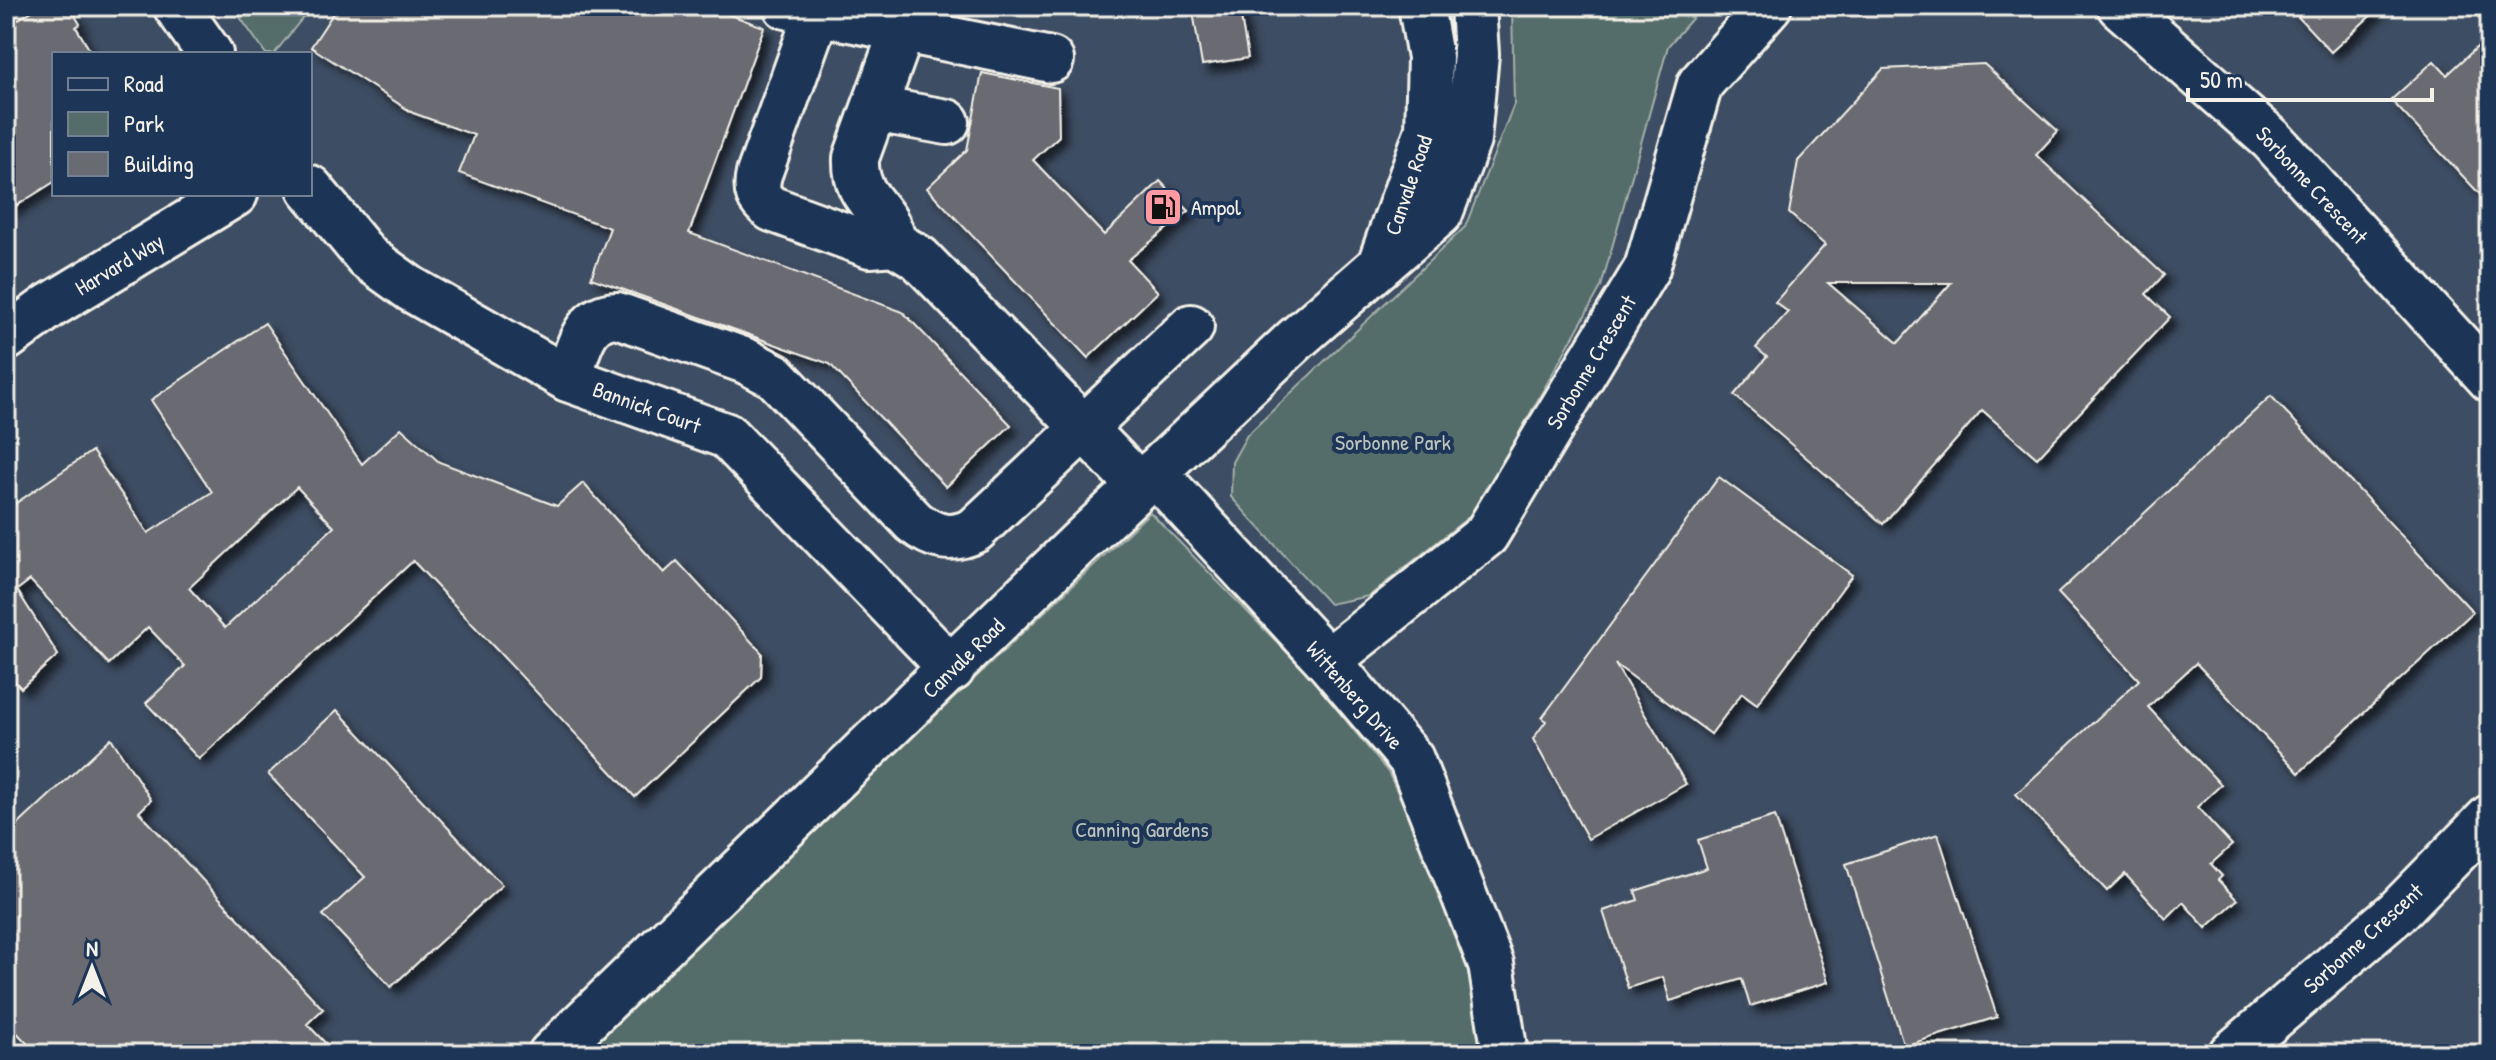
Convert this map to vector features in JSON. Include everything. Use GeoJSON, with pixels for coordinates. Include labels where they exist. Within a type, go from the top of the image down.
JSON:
{"type":"FeatureCollection","features":[{"type":"Feature","properties":{"kind":"street"},"geometry":{"type":"LineString","coordinates":[[176,6],[209,52]]}},
{"type":"Feature","properties":{"kind":"street","name":"Canvale Road"},"geometry":{"type":"LineString","coordinates":[[1379,268],[1428,130],[1430,57],[1421,6]]}},
{"type":"Feature","properties":{"kind":"street","name":"Canvale Road"},"geometry":{"type":"LineString","coordinates":[[551,1054],[1147,479],[1296,339],[1440,213],[1468,140],[1476,54],[1473,6]]}},
{"type":"Feature","properties":{"kind":"street","name":"Sorbonne Crescent"},"geometry":{"type":"LineString","coordinates":[[1328,661],[1486,535],[1647,268],[1700,84],[1769,6]]}},
{"type":"Feature","properties":{"kind":"street","name":"Sorbonne Crescent"},"geometry":{"type":"LineString","coordinates":[[2120,6],[2271,139],[2490,379]]}},
{"type":"Feature","properties":{"kind":"street"},"geometry":{"type":"LineString","coordinates":[[907,19],[856,158],[855,177],[865,198],[890,225],[894,243],[870,245],[772,209],[760,200],[757,192],[759,174],[802,10],[907,19],[1051,60]]}},
{"type":"Feature","properties":{"kind":"street"},"geometry":{"type":"LineString","coordinates":[[874,109],[947,122]]}},
{"type":"Feature","properties":{"kind":"street","name":"Bannick Court"},"geometry":{"type":"LineString","coordinates":[[312,190],[368,258],[411,289],[568,379],[727,436],[952,669]]}},
{"type":"Feature","properties":{"kind":"street","name":"Harvard Way"},"geometry":{"type":"LineString","coordinates":[[6,338],[50,306],[232,196]]}},
{"type":"Feature","properties":{"kind":"street","name":"Wittenberg Drive"},"geometry":{"type":"LineString","coordinates":[[894,243],[919,258],[1084,429],[1147,479],[1328,661],[1411,759],[1491,964],[1505,1054]]}},
{"type":"Feature","properties":{"kind":"street"},"geometry":{"type":"LineString","coordinates":[[568,379],[589,324],[603,315],[617,315],[746,361],[775,376],[914,522],[927,532],[944,538],[961,538],[975,530],[1191,327]]}},
{"type":"Feature","properties":{"kind":"street","name":"Sorbonne Crescent"},"geometry":{"type":"LineString","coordinates":[[2231,1054],[2397,912],[2490,817]]}},
{"type":"Feature","properties":{"kind":"shaded area"},"geometry":{"type":"Polygon","coordinates":[[[6,6],[2490,6],[2490,1054],[6,1054],[6,6]]]}},
{"type":"Feature","properties":{"kind":"green space"},"geometry":{"type":"Polygon","coordinates":[[[232,6],[312,6],[276,52],[265,52],[232,6]]]}},
{"type":"Feature","properties":{"kind":"green space","name":"Sorbonne Park"},"geometry":{"type":"Polygon","coordinates":[[[1512,6],[1703,6],[1668,46],[1601,287],[1475,512],[1369,596],[1329,604],[1231,497],[1232,462],[1247,435],[1465,227],[1514,104],[1512,6]]]}},
{"type":"Feature","properties":{"kind":"green space","name":"Canning Gardens"},"geometry":{"type":"Polygon","coordinates":[[[1150,512],[1309,675],[1388,772],[1481,966],[1486,1054],[579,1054],[1150,512]]]}},
{"type":"Feature","properties":{"kind":"building"},"geometry":{"type":"Polygon","coordinates":[[[40,6],[69,6],[80,24],[76,27],[91,52],[52,52],[52,183],[6,212],[6,27],[40,6]]]}},
{"type":"Feature","properties":{"kind":"building"},"geometry":{"type":"Polygon","coordinates":[[[338,6],[705,6],[764,27],[689,233],[903,312],[1011,425],[946,487],[830,364],[591,278],[610,228],[459,173],[474,135],[413,113],[311,47],[338,6]]]}},
{"type":"Feature","properties":{"kind":"building"},"geometry":{"type":"Polygon","coordinates":[[[1192,6],[1239,6],[1248,58],[1202,65],[1192,6]]]}},
{"type":"Feature","properties":{"kind":"building"},"geometry":{"type":"Polygon","coordinates":[[[2288,6],[2381,6],[2331,52],[2288,6]]]}},
{"type":"Feature","properties":{"kind":"building"},"geometry":{"type":"Polygon","coordinates":[[[2490,35],[2490,205],[2391,100],[2434,61],[2447,75],[2490,35]]]}},
{"type":"Feature","properties":{"kind":"building"},"geometry":{"type":"Polygon","coordinates":[[[1984,64],[2058,131],[2036,155],[2164,275],[2146,294],[2170,317],[2037,458],[1982,410],[1883,524],[1734,395],[1767,357],[1756,348],[1788,312],[1775,302],[1825,245],[1789,213],[1798,161],[1883,69],[1984,64]],[[1828,283],[1898,343],[1951,283],[1828,283]]]}},
{"type":"Feature","properties":{"kind":"building"},"geometry":{"type":"Polygon","coordinates":[[[982,73],[1058,88],[1059,136],[1033,160],[1104,235],[1160,181],[1189,211],[1128,260],[1158,292],[1088,358],[927,188],[967,150],[982,73]]]}},
{"type":"Feature","properties":{"kind":"building"},"geometry":{"type":"Polygon","coordinates":[[[265,323],[362,464],[401,428],[439,462],[557,506],[583,483],[664,573],[677,561],[762,653],[761,677],[635,797],[413,561],[199,759],[146,703],[185,666],[148,627],[109,664],[30,580],[17,590],[58,655],[21,688],[6,672],[6,510],[92,451],[148,533],[212,492],[151,400],[265,323]],[[297,487],[189,588],[225,628],[334,527],[297,487]]]}},
{"type":"Feature","properties":{"kind":"building"},"geometry":{"type":"Polygon","coordinates":[[[2271,396],[2473,612],[2299,773],[2196,663],[2148,707],[2221,785],[2197,807],[2232,845],[2211,864],[2222,876],[2218,880],[2237,900],[2206,928],[2183,902],[2166,919],[2125,874],[2107,891],[2016,794],[2139,680],[2058,593],[2271,396]]]}},
{"type":"Feature","properties":{"kind":"building"},"geometry":{"type":"Polygon","coordinates":[[[1719,477],[1852,575],[1757,704],[1742,693],[1711,734],[1615,664],[1686,784],[1588,839],[1533,739],[1546,721],[1542,718],[1719,477]]]}},
{"type":"Feature","properties":{"kind":"building"},"geometry":{"type":"Polygon","coordinates":[[[337,710],[502,885],[391,987],[323,915],[365,877],[268,774],[337,710]]]}},
{"type":"Feature","properties":{"kind":"building"},"geometry":{"type":"Polygon","coordinates":[[[111,738],[151,800],[139,812],[323,1009],[307,1024],[336,1054],[37,1054],[6,1021],[6,836],[111,738]]]}},
{"type":"Feature","properties":{"kind":"building"},"geometry":{"type":"Polygon","coordinates":[[[1775,816],[1828,982],[1750,1006],[1742,979],[1670,1001],[1663,977],[1628,988],[1603,911],[1638,900],[1635,891],[1707,868],[1698,840],[1775,816]]]}},
{"type":"Feature","properties":{"kind":"building"},"geometry":{"type":"Polygon","coordinates":[[[1938,834],[1997,1017],[1904,1046],[1846,864],[1938,834]]]}},
{"type":"Feature","properties":{"kind":"place","name":"Ampol"},"geometry":{"type":"Point","coordinates":[1163,207]}}]}
